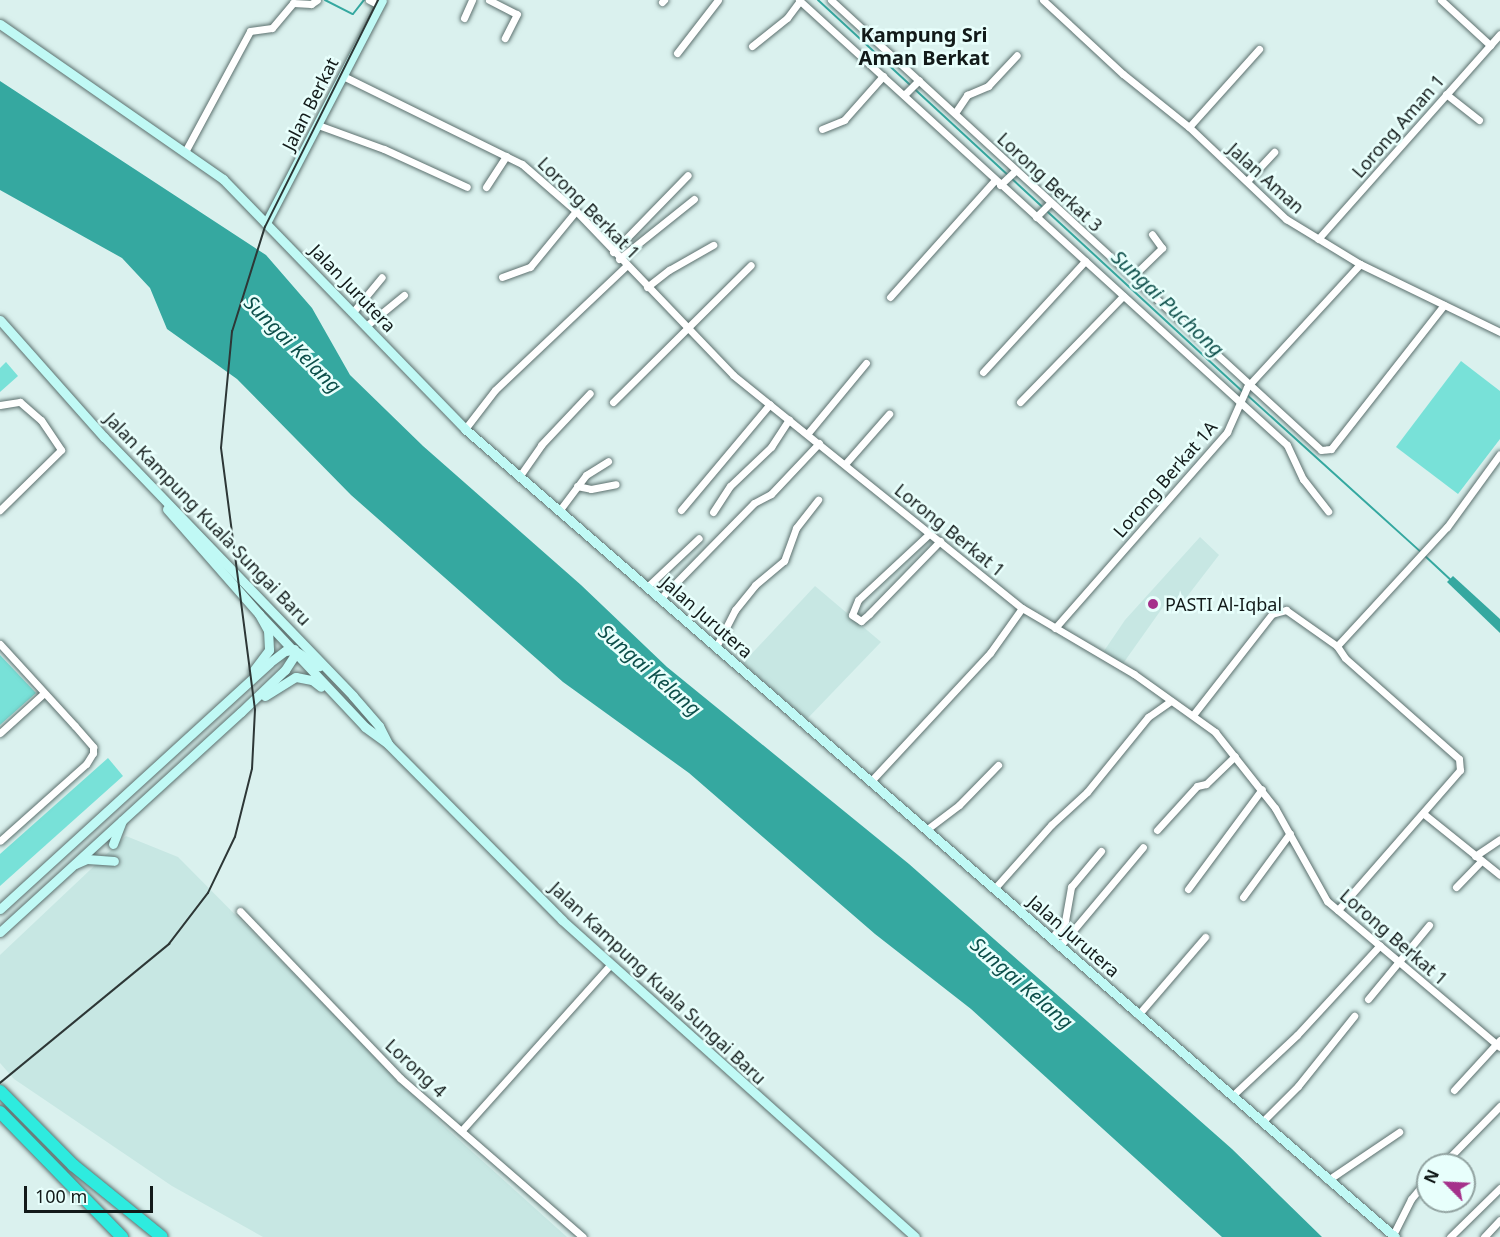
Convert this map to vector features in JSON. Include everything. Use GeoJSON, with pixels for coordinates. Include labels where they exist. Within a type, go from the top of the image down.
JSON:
{"type":"FeatureCollection","features":[{"type":"Feature","properties":{"kind":"highway"},"geometry":{"type":"LineString","coordinates":[[0,1091],[73,1165],[162,1237]]}},
{"type":"Feature","properties":{"kind":"highway"},"geometry":{"type":"LineString","coordinates":[[0,1112],[122,1237]]}},
{"type":"Feature","properties":{"kind":"street"},"geometry":{"type":"LineString","coordinates":[[464,18],[472,0]]}},
{"type":"Feature","properties":{"kind":"street"},"geometry":{"type":"LineString","coordinates":[[489,0],[517,14],[505,38]]}},
{"type":"Feature","properties":{"kind":"street"},"geometry":{"type":"LineString","coordinates":[[677,53],[718,0]]}},
{"type":"Feature","properties":{"kind":"street","name":"Lorong Berkat 3"},"geometry":{"type":"LineString","coordinates":[[831,0],[1321,450],[1331,449],[1443,305]]}},
{"type":"Feature","properties":{"kind":"street","name":"Jalan Aman"},"geometry":{"type":"LineString","coordinates":[[1043,0],[1123,74],[1189,127],[1286,219],[1360,264],[1500,332]]}},
{"type":"Feature","properties":{"kind":"street"},"geometry":{"type":"LineString","coordinates":[[1441,0],[1490,45]]}},
{"type":"Feature","properties":{"kind":"street"},"geometry":{"type":"LineString","coordinates":[[186,150],[250,31],[272,28],[293,3],[317,1]]}},
{"type":"Feature","properties":{"kind":"street"},"geometry":{"type":"LineString","coordinates":[[752,46],[787,18],[800,1],[1287,445],[1303,479],[1328,511]]}},
{"type":"Feature","properties":{"kind":"street","name":"Jalan Berkat"},"geometry":{"type":"LineString","coordinates":[[266,223],[344,76],[376,2]]}},
{"type":"Feature","properties":{"kind":"street","name":"Jalan Jurutera"},"geometry":{"type":"LineString","coordinates":[[0,24],[186,150],[223,179],[465,429],[1394,1236]]}},
{"type":"Feature","properties":{"kind":"street","name":"Lorong Aman 1"},"geometry":{"type":"LineString","coordinates":[[1318,239],[1500,34]]}},
{"type":"Feature","properties":{"kind":"street"},"geometry":{"type":"LineString","coordinates":[[1189,127],[1258,49]]}},
{"type":"Feature","properties":{"kind":"street"},"geometry":{"type":"LineString","coordinates":[[955,113],[967,95],[988,86],[1017,55]]}},
{"type":"Feature","properties":{"kind":"street","name":"Lorong Berkat 1"},"geometry":{"type":"LineString","coordinates":[[344,76],[522,164],[576,211],[687,330],[770,404],[1022,608],[1193,715],[1235,756],[1262,789],[1290,833],[1327,901],[1499,1044]]}},
{"type":"Feature","properties":{"kind":"street"},"geometry":{"type":"LineString","coordinates":[[822,129],[844,120],[883,76]]}},
{"type":"Feature","properties":{"kind":"street"},"geometry":{"type":"LineString","coordinates":[[904,94],[919,80]]}},
{"type":"Feature","properties":{"kind":"street"},"geometry":{"type":"LineString","coordinates":[[1446,94],[1479,120]]}},
{"type":"Feature","properties":{"kind":"street"},"geometry":{"type":"LineString","coordinates":[[318,125],[384,149],[467,187]]}},
{"type":"Feature","properties":{"kind":"street"},"geometry":{"type":"LineString","coordinates":[[1247,182],[1274,152]]}},
{"type":"Feature","properties":{"kind":"street"},"geometry":{"type":"LineString","coordinates":[[486,187],[506,156]]}},
{"type":"Feature","properties":{"kind":"street"},"geometry":{"type":"LineString","coordinates":[[890,297],[997,182],[1015,171]]}},
{"type":"Feature","properties":{"kind":"street"},"geometry":{"type":"LineString","coordinates":[[613,252],[688,175]]}},
{"type":"Feature","properties":{"kind":"street"},"geometry":{"type":"LineString","coordinates":[[620,259],[694,199]]}},
{"type":"Feature","properties":{"kind":"street"},"geometry":{"type":"LineString","coordinates":[[1036,218],[1050,203]]}},
{"type":"Feature","properties":{"kind":"street"},"geometry":{"type":"LineString","coordinates":[[502,277],[530,267],[576,211]]}},
{"type":"Feature","properties":{"kind":"street"},"geometry":{"type":"LineString","coordinates":[[1132,277],[1162,248],[1152,234]]}},
{"type":"Feature","properties":{"kind":"street"},"geometry":{"type":"LineString","coordinates":[[647,288],[669,270],[712,245]]}},
{"type":"Feature","properties":{"kind":"street"},"geometry":{"type":"LineString","coordinates":[[982,372],[1085,261]]}},
{"type":"Feature","properties":{"kind":"street","name":"Lorong Berkat 1A"},"geometry":{"type":"LineString","coordinates":[[1055,628],[1227,432],[1248,385],[1360,264]]}},
{"type":"Feature","properties":{"kind":"street"},"geometry":{"type":"LineString","coordinates":[[465,429],[495,390],[626,266]]}},
{"type":"Feature","properties":{"kind":"street"},"geometry":{"type":"LineString","coordinates":[[613,402],[751,266]]}},
{"type":"Feature","properties":{"kind":"street"},"geometry":{"type":"LineString","coordinates":[[353,312],[382,277]]}},
{"type":"Feature","properties":{"kind":"street"},"geometry":{"type":"LineString","coordinates":[[366,326],[404,295]]}},
{"type":"Feature","properties":{"kind":"street"},"geometry":{"type":"LineString","coordinates":[[1020,402],[1123,296]]}},
{"type":"Feature","properties":{"kind":"street","name":"Jalan Kampung Kuala Sungai Baru"},"geometry":{"type":"LineString","coordinates":[[0,320],[158,494],[242,578],[364,708],[380,726],[388,744]]}},
{"type":"Feature","properties":{"kind":"street"},"geometry":{"type":"LineString","coordinates":[[808,433],[866,363]]}},
{"type":"Feature","properties":{"kind":"street"},"geometry":{"type":"LineString","coordinates":[[519,477],[541,445],[590,393]]}},
{"type":"Feature","properties":{"kind":"street"},"geometry":{"type":"LineString","coordinates":[[0,405],[20,402],[41,420],[61,450],[0,510]]}},
{"type":"Feature","properties":{"kind":"street"},"geometry":{"type":"LineString","coordinates":[[681,510],[770,404]]}},
{"type":"Feature","properties":{"kind":"street"},"geometry":{"type":"LineString","coordinates":[[845,464],[889,414]]}},
{"type":"Feature","properties":{"kind":"street"},"geometry":{"type":"LineString","coordinates":[[713,512],[730,486],[771,447],[789,419]]}},
{"type":"Feature","properties":{"kind":"street"},"geometry":{"type":"LineString","coordinates":[[660,599],[754,504],[771,494],[819,442]]}},
{"type":"Feature","properties":{"kind":"street"},"geometry":{"type":"LineString","coordinates":[[1337,646],[1461,510],[1500,454]]}},
{"type":"Feature","properties":{"kind":"street"},"geometry":{"type":"LineString","coordinates":[[559,511],[591,471],[608,461]]}},
{"type":"Feature","properties":{"kind":"street"},"geometry":{"type":"LineString","coordinates":[[577,486],[601,489],[616,484]]}},
{"type":"Feature","properties":{"kind":"street","name":"Jalan Kampung Kuala Sungai Baru"},"geometry":{"type":"LineString","coordinates":[[158,494],[206,557],[365,727],[388,744],[611,964],[915,1237]]}},
{"type":"Feature","properties":{"kind":"street"},"geometry":{"type":"LineString","coordinates":[[716,647],[735,610],[755,585],[784,561],[796,528],[818,500]]}},
{"type":"Feature","properties":{"kind":"street"},"geometry":{"type":"LineString","coordinates":[[930,533],[858,600],[852,615],[861,621],[939,541]]}},
{"type":"Feature","properties":{"kind":"street"},"geometry":{"type":"LineString","coordinates":[[646,587],[699,538]]}},
{"type":"Feature","properties":{"kind":"street"},"geometry":{"type":"LineString","coordinates":[[242,578],[250,593],[285,630],[294,650],[314,662],[364,708]]}},
{"type":"Feature","properties":{"kind":"street"},"geometry":{"type":"LineString","coordinates":[[871,782],[990,653],[1022,608]]}},
{"type":"Feature","properties":{"kind":"street"},"geometry":{"type":"LineString","coordinates":[[1193,715],[1276,610],[1291,612],[1337,646],[1345,658],[1459,759],[1460,770],[1338,910]]}},
{"type":"Feature","properties":{"kind":"street"},"geometry":{"type":"LineString","coordinates":[[226,702],[269,650],[268,630],[259,614]]}},
{"type":"Feature","properties":{"kind":"street"},"geometry":{"type":"LineString","coordinates":[[0,644],[93,747],[86,764],[0,841]]}},
{"type":"Feature","properties":{"kind":"street"},"geometry":{"type":"LineString","coordinates":[[0,909],[269,663],[285,651],[294,650]]}},
{"type":"Feature","properties":{"kind":"street"},"geometry":{"type":"LineString","coordinates":[[0,932],[285,670],[294,650]]}},
{"type":"Feature","properties":{"kind":"street"},"geometry":{"type":"LineString","coordinates":[[241,712],[285,681],[304,677],[312,680],[365,727]]}},
{"type":"Feature","properties":{"kind":"street"},"geometry":{"type":"LineString","coordinates":[[0,733],[44,693]]}},
{"type":"Feature","properties":{"kind":"street"},"geometry":{"type":"LineString","coordinates":[[994,889],[1051,825],[1087,792],[1148,717],[1172,701]]}},
{"type":"Feature","properties":{"kind":"street"},"geometry":{"type":"LineString","coordinates":[[1157,830],[1197,786],[1206,784],[1235,756]]}},
{"type":"Feature","properties":{"kind":"street"},"geometry":{"type":"LineString","coordinates":[[926,830],[959,805],[998,765]]}},
{"type":"Feature","properties":{"kind":"street"},"geometry":{"type":"LineString","coordinates":[[1188,889],[1262,789]]}},
{"type":"Feature","properties":{"kind":"street"},"geometry":{"type":"LineString","coordinates":[[99,839],[104,814]]}},
{"type":"Feature","properties":{"kind":"street"},"geometry":{"type":"LineString","coordinates":[[113,844],[127,814]]}},
{"type":"Feature","properties":{"kind":"street"},"geometry":{"type":"LineString","coordinates":[[1424,814],[1477,859],[1500,875]]}},
{"type":"Feature","properties":{"kind":"street"},"geometry":{"type":"LineString","coordinates":[[1243,897],[1290,833]]}},
{"type":"Feature","properties":{"kind":"street"},"geometry":{"type":"LineString","coordinates":[[76,839],[99,839]]}},
{"type":"Feature","properties":{"kind":"street"},"geometry":{"type":"LineString","coordinates":[[1456,887],[1477,859],[1500,839]]}},
{"type":"Feature","properties":{"kind":"street"},"geometry":{"type":"LineString","coordinates":[[1060,946],[1143,847]]}},
{"type":"Feature","properties":{"kind":"street"},"geometry":{"type":"LineString","coordinates":[[1051,939],[1065,921],[1071,887],[1101,851]]}},
{"type":"Feature","properties":{"kind":"street"},"geometry":{"type":"LineString","coordinates":[[70,866],[87,859],[114,861]]}},
{"type":"Feature","properties":{"kind":"street","name":"Lorong 4"},"geometry":{"type":"LineString","coordinates":[[240,911],[400,1077],[583,1237]]}},
{"type":"Feature","properties":{"kind":"street"},"geometry":{"type":"LineString","coordinates":[[1368,999],[1429,925]]}},
{"type":"Feature","properties":{"kind":"street"},"geometry":{"type":"LineString","coordinates":[[1138,1015],[1205,937]]}},
{"type":"Feature","properties":{"kind":"street"},"geometry":{"type":"LineString","coordinates":[[1232,1096],[1297,1035],[1380,945]]}},
{"type":"Feature","properties":{"kind":"street"},"geometry":{"type":"LineString","coordinates":[[462,1130],[611,964]]}},
{"type":"Feature","properties":{"kind":"street"},"geometry":{"type":"LineString","coordinates":[[1262,1122],[1299,1086],[1354,1016]]}},
{"type":"Feature","properties":{"kind":"street"},"geometry":{"type":"LineString","coordinates":[[1454,1090],[1499,1044]]}},
{"type":"Feature","properties":{"kind":"street"},"geometry":{"type":"LineString","coordinates":[[1454,1153],[1500,1106]]}},
{"type":"Feature","properties":{"kind":"street"},"geometry":{"type":"LineString","coordinates":[[1328,1180],[1399,1132]]}},
{"type":"Feature","properties":{"kind":"street"},"geometry":{"type":"LineString","coordinates":[[1450,1237],[1500,1188]]}},
{"type":"Feature","properties":{"kind":"street"},"geometry":{"type":"LineString","coordinates":[[1394,1236],[1416,1193]]}},
{"type":"Feature","properties":{"kind":"street"},"geometry":{"type":"LineString","coordinates":[[1484,1237],[1500,1220]]}},
{"type":"Feature","properties":{"kind":"shaded area"},"geometry":{"type":"Polygon","coordinates":[[[1461,361],[1500,391],[1500,439],[1458,494],[1396,447],[1461,361]]]}},
{"type":"Feature","properties":{"kind":"shaded area"},"geometry":{"type":"Polygon","coordinates":[[[6,362],[18,376],[0,392],[0,368],[6,362]]]}},
{"type":"Feature","properties":{"kind":"shaded area","name":"PASTI Al-Iqbal"},"geometry":{"type":"Polygon","coordinates":[[[1200,537],[1219,555],[1179,607],[1168,600],[1122,665],[1104,651],[1125,620],[1200,537]]]}},
{"type":"Feature","properties":{"kind":"shaded area"},"geometry":{"type":"Polygon","coordinates":[[[815,586],[881,642],[807,719],[743,663],[815,586]]]}},
{"type":"Feature","properties":{"kind":"shaded area"},"geometry":{"type":"Polygon","coordinates":[[[0,655],[36,693],[0,725],[0,655]]]}},
{"type":"Feature","properties":{"kind":"shaded area"},"geometry":{"type":"Polygon","coordinates":[[[108,758],[123,776],[0,886],[0,854],[108,758]]]}},
{"type":"Feature","properties":{"kind":"shaded area"},"geometry":{"type":"Polygon","coordinates":[[[126,836],[178,857],[447,1129],[567,1237],[263,1237],[172,1186],[14,1079],[0,1063],[0,955],[126,836]]]}},
{"type":"Feature","properties":{"kind":"water","name":"Sungai Kelang"},"geometry":{"type":"Polygon","coordinates":[[[0,81],[266,255],[312,308],[350,375],[423,446],[581,585],[667,667],[909,864],[1232,1149],[1322,1237],[1222,1237],[971,1009],[875,934],[689,773],[563,682],[351,495],[237,379],[167,329],[150,288],[122,258],[0,190],[0,81]]]}},
{"type":"Feature","properties":{"kind":"water"},"geometry":{"type":"Polygon","coordinates":[[[1453,576],[1500,619],[1500,633],[1447,582],[1453,576]]]}},
{"type":"Feature","properties":{"kind":"waterway"},"geometry":{"type":"LineString","coordinates":[[325,0],[353,14],[364,0]]}},
{"type":"Feature","properties":{"kind":"waterway","name":"Sungai Puchong"},"geometry":{"type":"LineString","coordinates":[[818,0],[1242,391]]}},
{"type":"Feature","properties":{"kind":"waterway","name":"Sungai Puchong"},"geometry":{"type":"LineString","coordinates":[[1246,394],[1420,551]]}},
{"type":"Feature","properties":{"kind":"waterway","name":"Sungai Puchong"},"geometry":{"type":"LineString","coordinates":[[1424,555],[1451,580]]}},
{"type":"Feature","properties":{"kind":"tram line"},"geometry":{"type":"LineString","coordinates":[[0,1083],[169,944],[208,893],[235,837],[252,769],[255,710],[221,448],[232,332],[265,227],[378,0]]}},
{"type":"Feature","properties":{"kind":"place","name":"PASTI Al-Iqbal"},"geometry":{"type":"Point","coordinates":[1153,604]}},
{"type":"Feature","properties":{"kind":"district","name":"Kampung Sri Aman Berkat"},"geometry":{"type":"Point","coordinates":[924,46]}}]}
